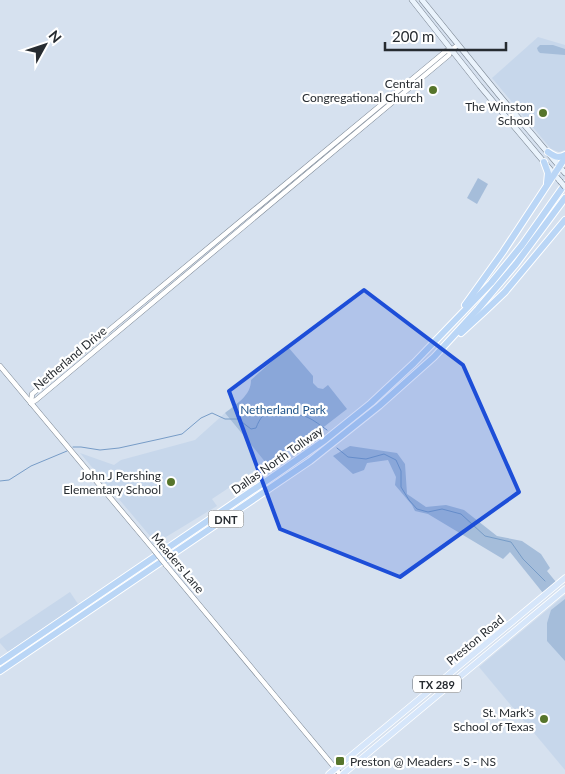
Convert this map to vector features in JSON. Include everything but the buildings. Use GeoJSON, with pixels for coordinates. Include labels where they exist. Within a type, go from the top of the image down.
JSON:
{"type":"FeatureCollection","features":[{"type":"Feature","properties":{"kind":"highway"},"geometry":{"type":"LineString","coordinates":[[454,322],[503,252],[565,157],[556,157],[548,152]]}},
{"type":"Feature","properties":{"kind":"highway"},"geometry":{"type":"LineString","coordinates":[[544,162],[548,174],[547,186]]}},
{"type":"Feature","properties":{"kind":"highway","name":"Dallas North Tollway"},"geometry":{"type":"LineString","coordinates":[[0,662],[278,474],[325,440],[393,384],[491,283],[522,245],[563,184]]}},
{"type":"Feature","properties":{"kind":"highway","name":"Dallas North Tollway"},"geometry":{"type":"LineString","coordinates":[[0,671],[310,461],[379,406],[440,351],[498,286],[565,198]]}},
{"type":"Feature","properties":{"kind":"highway"},"geometry":{"type":"LineString","coordinates":[[440,351],[505,292],[565,220]]}},
{"type":"Feature","properties":{"kind":"main road"},"geometry":{"type":"LineString","coordinates":[[412,0],[510,123],[563,184]]}},
{"type":"Feature","properties":{"kind":"main road"},"geometry":{"type":"LineString","coordinates":[[422,0],[565,173]]}},
{"type":"Feature","properties":{"kind":"main road"},"geometry":{"type":"LineString","coordinates":[[480,86],[488,81]]}},
{"type":"Feature","properties":{"kind":"main road"},"geometry":{"type":"LineString","coordinates":[[510,123],[518,118]]}},
{"type":"Feature","properties":{"kind":"main road","name":"Preston Road"},"geometry":{"type":"LineString","coordinates":[[329,774],[565,578]]}},
{"type":"Feature","properties":{"kind":"main road","name":"Preston Road"},"geometry":{"type":"LineString","coordinates":[[342,774],[565,589]]}},
{"type":"Feature","properties":{"kind":"street","name":"Netherland Drive"},"geometry":{"type":"LineString","coordinates":[[31,403],[32,394],[222,236],[299,176],[446,51],[458,45]]}},
{"type":"Feature","properties":{"kind":"street","name":"Netherland Drive"},"geometry":{"type":"LineString","coordinates":[[31,403],[226,241],[299,176]]}},
{"type":"Feature","properties":{"kind":"street"},"geometry":{"type":"LineString","coordinates":[[222,236],[226,241]]}},
{"type":"Feature","properties":{"kind":"street","name":"Meaders Lane"},"geometry":{"type":"LineString","coordinates":[[0,366],[342,774]]}},
{"type":"Feature","properties":{"kind":"highlighted area"},"geometry":{"type":"Polygon","coordinates":[[[364,290],[463,365],[519,492],[400,577],[280,529],[229,391],[364,290]]]}},
{"type":"Feature","properties":{"kind":"shaded area","name":"The Winston School"},"geometry":{"type":"Polygon","coordinates":[[[538,37],[565,45],[565,150],[559,152],[551,149],[492,78],[538,37]]]}},
{"type":"Feature","properties":{"kind":"shaded area","name":"John J Pershing Elementary School"},"geometry":{"type":"Polygon","coordinates":[[[225,413],[266,463],[212,499],[217,506],[156,543],[80,453],[114,465],[121,460],[195,440],[225,413]]]}},
{"type":"Feature","properties":{"kind":"shaded area"},"geometry":{"type":"Polygon","coordinates":[[[70,592],[78,604],[8,652],[0,643],[0,639],[70,592]]]}},
{"type":"Feature","properties":{"kind":"shaded area","name":"St. Mark's School of Texas"},"geometry":{"type":"Polygon","coordinates":[[[565,595],[565,770],[479,667],[565,595]]]}},
{"type":"Feature","properties":{"kind":"green space"},"geometry":{"type":"Polygon","coordinates":[[[540,45],[553,45],[565,49],[565,55],[540,53],[537,48],[540,45]]]}},
{"type":"Feature","properties":{"kind":"green space"},"geometry":{"type":"Polygon","coordinates":[[[478,178],[488,184],[477,204],[467,198],[478,178]]]}},
{"type":"Feature","properties":{"kind":"green space","name":"Netherland Park"},"geometry":{"type":"Polygon","coordinates":[[[288,347],[313,376],[313,383],[318,388],[323,389],[328,385],[347,409],[303,443],[266,463],[225,413],[246,395],[251,380],[288,347]]]}},
{"type":"Feature","properties":{"kind":"green space"},"geometry":{"type":"Polygon","coordinates":[[[350,446],[397,453],[405,464],[407,494],[426,507],[446,505],[464,510],[497,536],[522,541],[541,554],[550,568],[547,571],[556,582],[543,593],[510,552],[503,559],[428,514],[415,511],[395,485],[396,477],[388,460],[367,463],[364,470],[353,474],[333,456],[350,446]]]}},
{"type":"Feature","properties":{"kind":"green space"},"geometry":{"type":"Polygon","coordinates":[[[565,599],[565,661],[547,641],[547,623],[551,610],[565,599]]]}},
{"type":"Feature","properties":{"kind":"waterway"},"geometry":{"type":"LineString","coordinates":[[73,447],[100,450],[119,448],[182,434],[201,418],[212,413],[225,419],[238,419],[251,429],[256,428],[262,416],[274,411],[305,416],[327,430]]}},
{"type":"Feature","properties":{"kind":"waterway"},"geometry":{"type":"LineString","coordinates":[[337,448],[348,457],[366,459],[384,454],[396,460],[401,471],[401,487],[417,509],[428,512],[442,509],[461,514],[485,536],[511,542],[523,559],[545,581]]}},
{"type":"Feature","properties":{"kind":"waterway"},"geometry":{"type":"LineString","coordinates":[[0,481],[9,480],[31,466],[67,451]]}},
{"type":"Feature","properties":{"kind":"place","name":"Central Congregational Church"},"geometry":{"type":"Point","coordinates":[433,90]}},
{"type":"Feature","properties":{"kind":"place","name":"The Winston School"},"geometry":{"type":"Point","coordinates":[543,113]}},
{"type":"Feature","properties":{"kind":"place","name":"John J Pershing Elementary School"},"geometry":{"type":"Point","coordinates":[171,482]}},
{"type":"Feature","properties":{"kind":"place","name":"St. Mark's School of Texas"},"geometry":{"type":"Point","coordinates":[544,719]}},
{"type":"Feature","properties":{"kind":"place","name":"Preston @ Meaders - S - NS"},"geometry":{"type":"Point","coordinates":[340,761]}}]}
